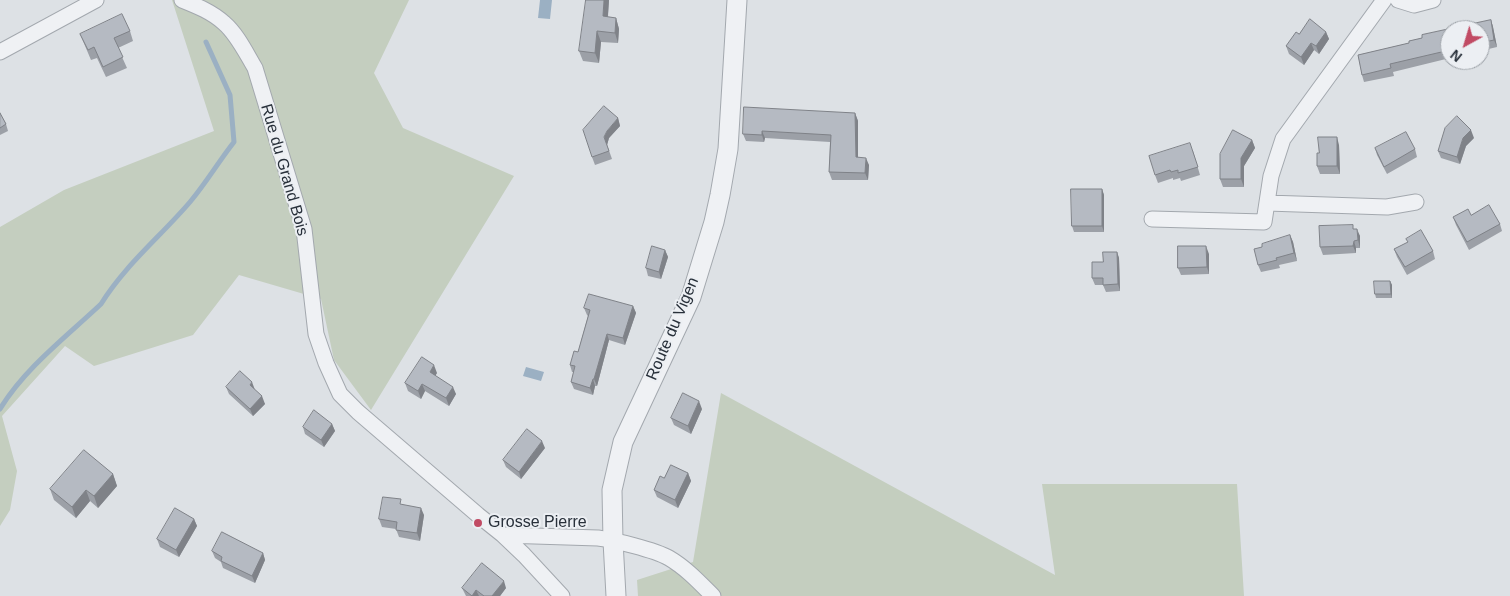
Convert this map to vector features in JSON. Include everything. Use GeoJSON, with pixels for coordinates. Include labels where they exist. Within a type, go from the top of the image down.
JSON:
{"type":"FeatureCollection","features":[{"type":"Feature","properties":{"kind":"street"},"geometry":{"type":"LineString","coordinates":[[0,52],[96,0]]}},
{"type":"Feature","properties":{"kind":"street","name":"Rue du Grand Bois"},"geometry":{"type":"LineString","coordinates":[[182,0],[202,8],[224,23],[254,68],[304,229],[316,334],[340,394],[358,412],[503,535],[562,596]]}},
{"type":"Feature","properties":{"kind":"street","name":"Route du Vigen"},"geometry":{"type":"LineString","coordinates":[[616,596],[612,490],[623,442],[691,297],[720,195],[728,149],[737,0]]}},
{"type":"Feature","properties":{"kind":"street"},"geometry":{"type":"LineString","coordinates":[[1152,219],[1264,222],[1271,176],[1283,139],[1384,0]]}},
{"type":"Feature","properties":{"kind":"street"},"geometry":{"type":"LineString","coordinates":[[1398,0],[1414,4],[1432,0]]}},
{"type":"Feature","properties":{"kind":"street"},"geometry":{"type":"LineString","coordinates":[[1267,202],[1387,207],[1416,202]]}},
{"type":"Feature","properties":{"kind":"street"},"geometry":{"type":"LineString","coordinates":[[503,535],[613,540],[667,557],[688,572],[713,596]]}},
{"type":"Feature","properties":{"kind":"green space"},"geometry":{"type":"Polygon","coordinates":[[[172,0],[409,0],[374,73],[403,128],[514,176],[371,410],[334,360],[321,299],[239,275],[193,335],[94,366],[65,346],[2,416],[17,471],[10,510],[0,526],[0,227],[64,190],[214,131],[172,0]]]}},
{"type":"Feature","properties":{"kind":"green space"},"geometry":{"type":"Polygon","coordinates":[[[721,393],[1055,575],[1042,484],[1237,484],[1244,596],[638,596],[637,580],[693,562],[721,393]]]}},
{"type":"Feature","properties":{"kind":"water"},"geometry":{"type":"Polygon","coordinates":[[[540,0],[552,0],[550,19],[538,18],[540,0]]]}},
{"type":"Feature","properties":{"kind":"water"},"geometry":{"type":"Polygon","coordinates":[[[526,367],[544,372],[541,381],[523,376],[526,367]]]}},
{"type":"Feature","properties":{"kind":"building"},"geometry":{"type":"Polygon","coordinates":[[[586,0],[604,0],[603,16],[616,18],[615,33],[597,31],[595,53],[579,51],[586,0]]]}},
{"type":"Feature","properties":{"kind":"building"},"geometry":{"type":"Polygon","coordinates":[[[122,14],[130,31],[114,38],[123,57],[103,67],[94,47],[88,50],[80,34],[122,14]]]}},
{"type":"Feature","properties":{"kind":"building"},"geometry":{"type":"Polygon","coordinates":[[[1310,19],[1326,32],[1316,46],[1311,43],[1301,57],[1286,46],[1296,32],[1299,34],[1310,19]]]}},
{"type":"Feature","properties":{"kind":"building"},"geometry":{"type":"Polygon","coordinates":[[[1490,20],[1494,40],[1490,41],[1490,20]]]}},
{"type":"Feature","properties":{"kind":"building"},"geometry":{"type":"Polygon","coordinates":[[[1440,31],[1440,52],[1390,64],[1391,68],[1362,75],[1358,55],[1409,43],[1409,41],[1422,38],[1422,35],[1440,31]]]}},
{"type":"Feature","properties":{"kind":"building"},"geometry":{"type":"Polygon","coordinates":[[[604,106],[618,118],[604,137],[609,151],[592,157],[583,130],[604,106]]]}},
{"type":"Feature","properties":{"kind":"building"},"geometry":{"type":"Polygon","coordinates":[[[744,107],[855,113],[856,157],[866,158],[865,173],[829,172],[831,135],[762,131],[762,135],[743,134],[744,107]]]}},
{"type":"Feature","properties":{"kind":"building"},"geometry":{"type":"Polygon","coordinates":[[[0,113],[6,124],[0,128],[0,113]]]}},
{"type":"Feature","properties":{"kind":"building"},"geometry":{"type":"Polygon","coordinates":[[[1457,116],[1471,130],[1463,138],[1457,157],[1438,151],[1445,128],[1457,116]]]}},
{"type":"Feature","properties":{"kind":"building"},"geometry":{"type":"Polygon","coordinates":[[[1233,130],[1252,140],[1241,158],[1241,179],[1220,179],[1220,154],[1233,130]]]}},
{"type":"Feature","properties":{"kind":"building"},"geometry":{"type":"Polygon","coordinates":[[[1406,132],[1415,149],[1384,167],[1375,148],[1406,132]]]}},
{"type":"Feature","properties":{"kind":"building"},"geometry":{"type":"Polygon","coordinates":[[[1318,137],[1337,137],[1337,166],[1317,166],[1317,153],[1319,153],[1318,137]]]}},
{"type":"Feature","properties":{"kind":"building"},"geometry":{"type":"Polygon","coordinates":[[[1190,143],[1198,167],[1178,173],[1178,170],[1171,172],[1170,170],[1155,175],[1149,156],[1190,143]]]}},
{"type":"Feature","properties":{"kind":"building"},"geometry":{"type":"Polygon","coordinates":[[[1071,189],[1102,189],[1102,226],[1072,226],[1071,189]]]}},
{"type":"Feature","properties":{"kind":"building"},"geometry":{"type":"Polygon","coordinates":[[[1489,205],[1500,224],[1467,242],[1453,217],[1468,209],[1471,215],[1489,205]]]}},
{"type":"Feature","properties":{"kind":"building"},"geometry":{"type":"Polygon","coordinates":[[[1353,225],[1353,229],[1357,229],[1358,240],[1354,241],[1353,246],[1320,247],[1319,226],[1353,225]]]}},
{"type":"Feature","properties":{"kind":"building"},"geometry":{"type":"Polygon","coordinates":[[[1421,230],[1433,251],[1405,267],[1394,249],[1408,242],[1406,239],[1421,230]]]}},
{"type":"Feature","properties":{"kind":"building"},"geometry":{"type":"Polygon","coordinates":[[[1290,235],[1294,253],[1258,265],[1254,249],[1262,247],[1262,244],[1290,235]]]}},
{"type":"Feature","properties":{"kind":"building"},"geometry":{"type":"Polygon","coordinates":[[[652,246],[665,250],[659,272],[646,268],[652,246]]]}},
{"type":"Feature","properties":{"kind":"building"},"geometry":{"type":"Polygon","coordinates":[[[1178,246],[1206,246],[1207,267],[1178,268],[1178,246]]]}},
{"type":"Feature","properties":{"kind":"building"},"geometry":{"type":"Polygon","coordinates":[[[1103,252],[1117,252],[1118,284],[1103,285],[1103,278],[1092,278],[1092,262],[1103,262],[1103,252]]]}},
{"type":"Feature","properties":{"kind":"building"},"geometry":{"type":"Polygon","coordinates":[[[1374,281],[1390,281],[1391,294],[1375,294],[1374,281]]]}},
{"type":"Feature","properties":{"kind":"building"},"geometry":{"type":"Polygon","coordinates":[[[589,294],[633,306],[623,338],[607,334],[590,388],[571,382],[575,366],[570,365],[574,351],[578,352],[590,310],[584,308],[589,294]]]}},
{"type":"Feature","properties":{"kind":"building"},"geometry":{"type":"Polygon","coordinates":[[[422,357],[434,365],[430,372],[453,387],[446,398],[422,384],[418,391],[405,383],[422,357]]]}},
{"type":"Feature","properties":{"kind":"building"},"geometry":{"type":"Polygon","coordinates":[[[240,371],[252,382],[250,385],[262,396],[250,409],[226,387],[240,371]]]}},
{"type":"Feature","properties":{"kind":"building"},"geometry":{"type":"Polygon","coordinates":[[[683,393],[699,401],[688,426],[671,418],[683,393]]]}},
{"type":"Feature","properties":{"kind":"building"},"geometry":{"type":"Polygon","coordinates":[[[314,410],[332,424],[321,440],[303,427],[314,410]]]}},
{"type":"Feature","properties":{"kind":"building"},"geometry":{"type":"Polygon","coordinates":[[[527,429],[542,441],[519,472],[503,460],[527,429]]]}},
{"type":"Feature","properties":{"kind":"building"},"geometry":{"type":"Polygon","coordinates":[[[84,450],[113,474],[94,496],[86,490],[72,507],[50,489],[84,450]]]}},
{"type":"Feature","properties":{"kind":"building"},"geometry":{"type":"Polygon","coordinates":[[[671,465],[688,473],[675,500],[654,490],[660,476],[664,478],[671,465]]]}},
{"type":"Feature","properties":{"kind":"building"},"geometry":{"type":"Polygon","coordinates":[[[383,497],[401,499],[400,504],[421,508],[417,533],[396,530],[397,522],[379,519],[383,497]]]}},
{"type":"Feature","properties":{"kind":"building"},"geometry":{"type":"Polygon","coordinates":[[[175,508],[194,519],[176,550],[157,539],[175,508]]]}},
{"type":"Feature","properties":{"kind":"building"},"geometry":{"type":"Polygon","coordinates":[[[222,532],[263,553],[252,576],[221,561],[222,557],[212,551],[222,532]]]}},
{"type":"Feature","properties":{"kind":"building"},"geometry":{"type":"Polygon","coordinates":[[[482,563],[504,581],[492,596],[484,596],[476,590],[472,596],[462,588],[482,563]]]}},
{"type":"Feature","properties":{"kind":"waterway"},"geometry":{"type":"LineString","coordinates":[[0,409],[21,380],[34,366],[101,304],[121,276],[190,202],[234,142],[230,95],[206,42]]}},
{"type":"Feature","properties":{"kind":"place","name":"Grosse Pierre"},"geometry":{"type":"Point","coordinates":[478,523]}}]}
